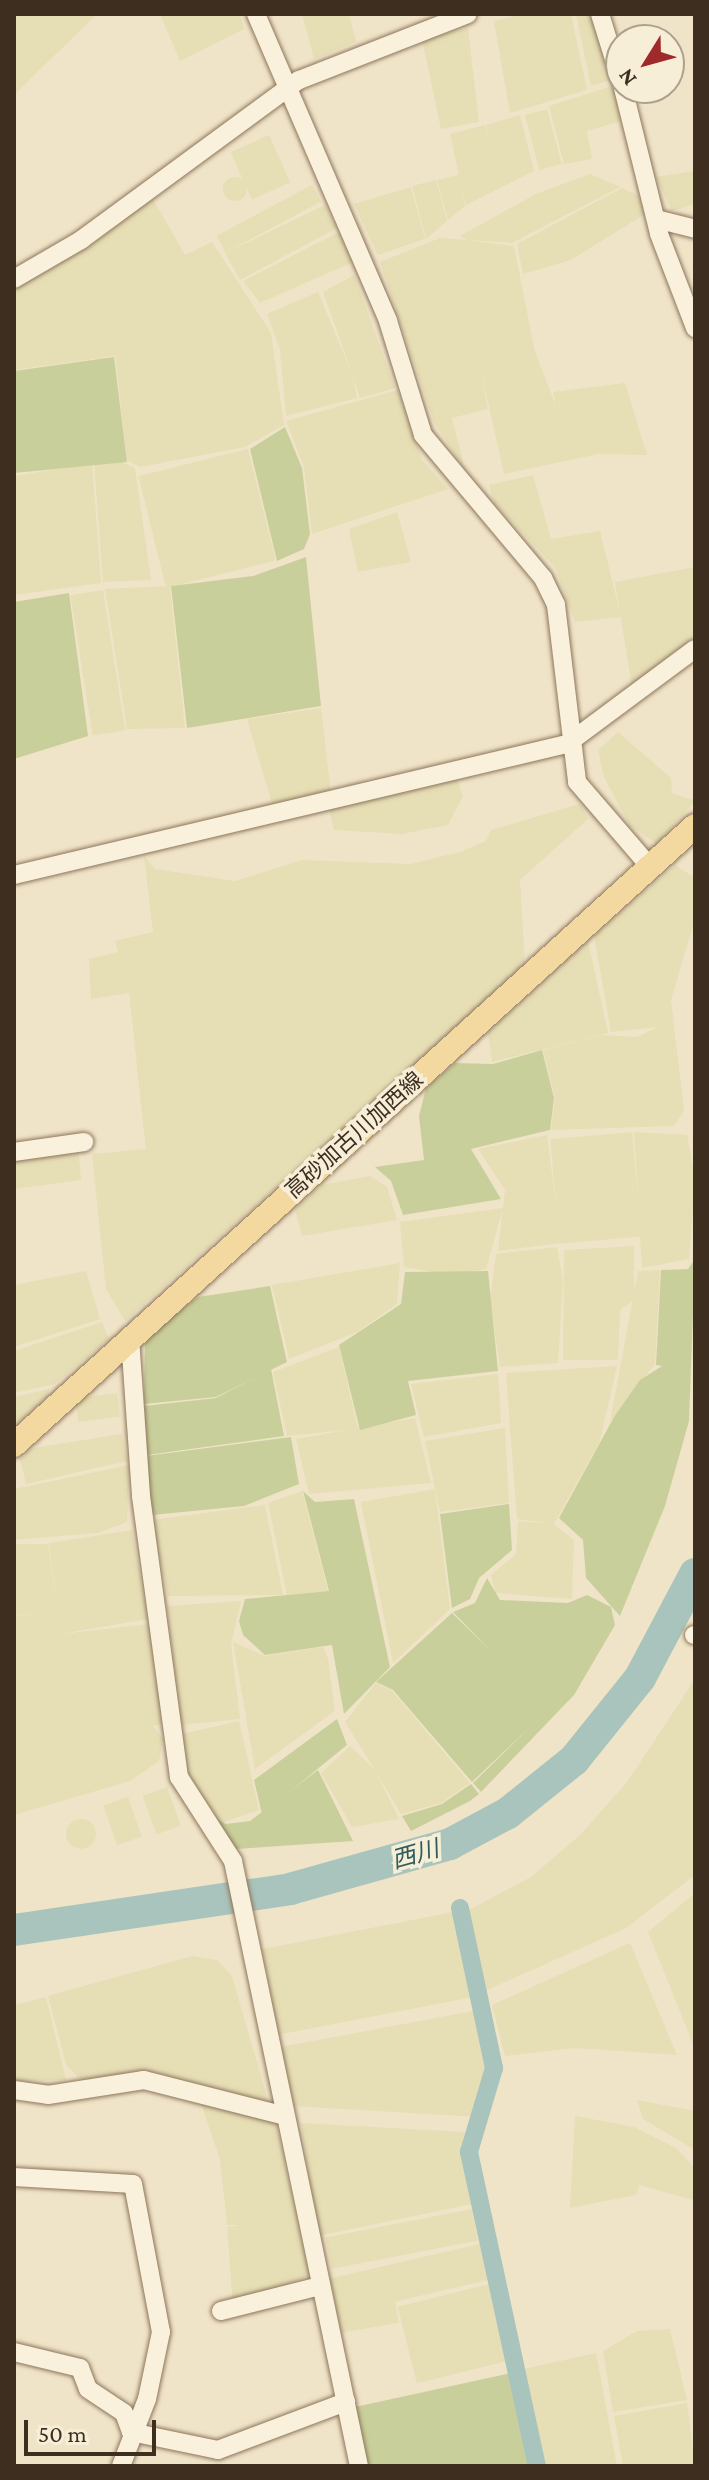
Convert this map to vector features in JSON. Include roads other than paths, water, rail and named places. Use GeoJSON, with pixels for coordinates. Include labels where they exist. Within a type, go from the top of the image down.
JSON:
{"type":"FeatureCollection","features":[{"type":"Feature","properties":{"kind":"main road","name":"高砂加古川加西線"},"geometry":{"type":"LineString","coordinates":[[14,1445],[695,826]]}},
{"type":"Feature","properties":{"kind":"street"},"geometry":{"type":"LineString","coordinates":[[256,14],[285,90],[388,321],[423,435],[543,578],[556,605],[567,744],[577,782],[650,867]]}},
{"type":"Feature","properties":{"kind":"street"},"geometry":{"type":"LineString","coordinates":[[14,279],[81,240],[285,90],[393,38],[468,14]]}},
{"type":"Feature","properties":{"kind":"street"},"geometry":{"type":"LineString","coordinates":[[627,104],[695,328]]}},
{"type":"Feature","properties":{"kind":"street"},"geometry":{"type":"LineString","coordinates":[[660,220],[695,229]]}},
{"type":"Feature","properties":{"kind":"street"},"geometry":{"type":"LineString","coordinates":[[14,875],[567,744],[695,649]]}},
{"type":"Feature","properties":{"kind":"street"},"geometry":{"type":"LineString","coordinates":[[14,1152],[84,1142]]}},
{"type":"Feature","properties":{"kind":"street"},"geometry":{"type":"LineString","coordinates":[[130,1338],[141,1496],[156,1567],[179,1777],[233,1861],[359,2466]]}},
{"type":"Feature","properties":{"kind":"street"},"geometry":{"type":"LineString","coordinates":[[14,2090],[48,2095],[144,2080],[285,2116]]}},
{"type":"Feature","properties":{"kind":"street"},"geometry":{"type":"LineString","coordinates":[[14,2177],[133,2184],[161,2321],[147,2399],[131,2432],[121,2466]]}},
{"type":"Feature","properties":{"kind":"street"},"geometry":{"type":"LineString","coordinates":[[221,2311],[320,2286]]}},
{"type":"Feature","properties":{"kind":"street"},"geometry":{"type":"LineString","coordinates":[[14,2352],[80,2368],[88,2389],[124,2413],[131,2432]]}},
{"type":"Feature","properties":{"kind":"street"},"geometry":{"type":"LineString","coordinates":[[131,2432],[218,2450],[346,2402]]}},
{"type":"Feature","properties":{"kind":"waterway","name":"西川"},"geometry":{"type":"LineString","coordinates":[[14,1930],[290,1889],[450,1844],[508,1813],[574,1760],[640,1678],[695,1574]]}},
{"type":"Feature","properties":{"kind":"waterway"},"geometry":{"type":"LineString","coordinates":[[460,1908],[494,2068],[469,2152],[537,2466]]}}]}
